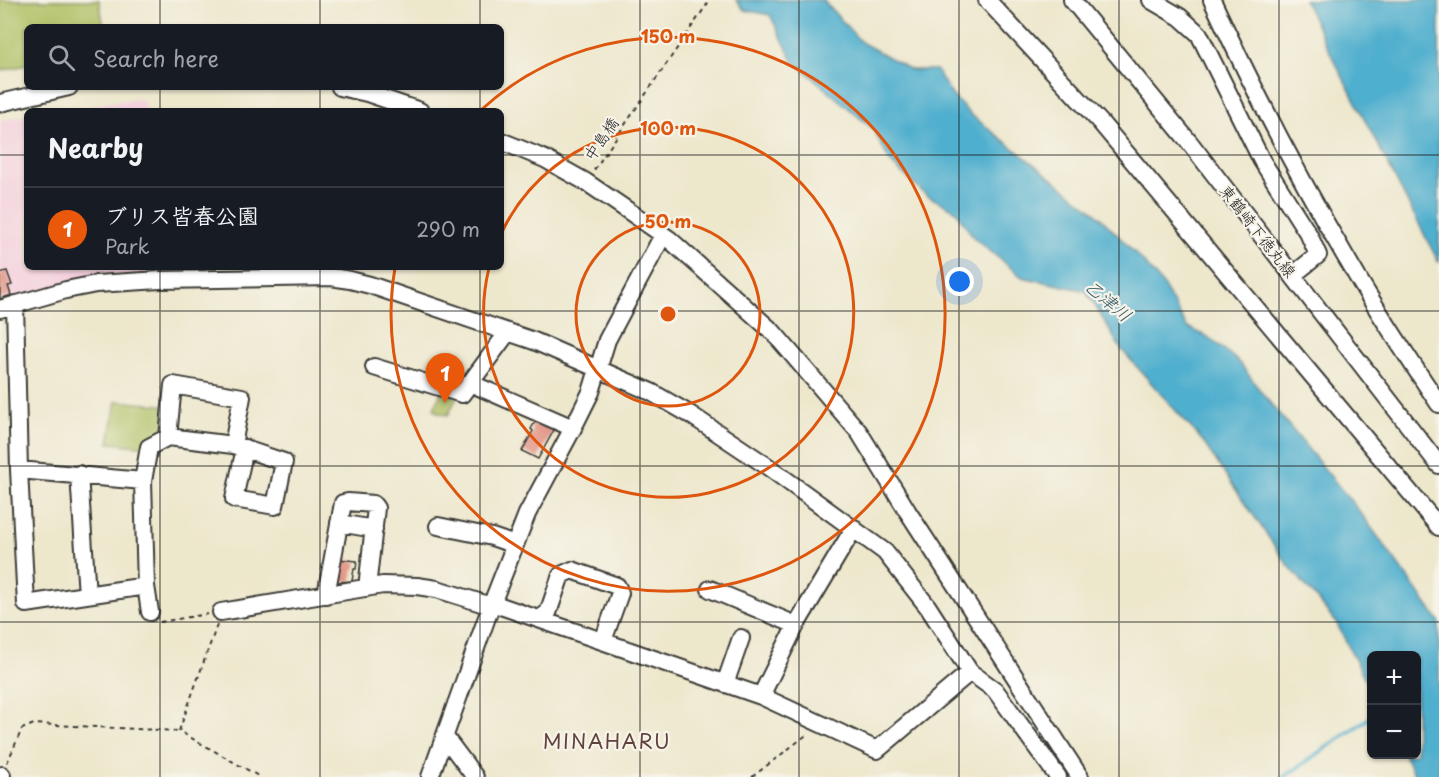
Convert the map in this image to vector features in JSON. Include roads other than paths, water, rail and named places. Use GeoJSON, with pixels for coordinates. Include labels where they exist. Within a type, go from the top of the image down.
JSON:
{"type":"FeatureCollection","features":[{"type":"Feature","properties":{"kind":"street"},"geometry":{"type":"LineString","coordinates":[[987,0],[1101,123],[1439,527]]}},
{"type":"Feature","properties":{"kind":"street","name":"東鶴崎下徳丸線"},"geometry":{"type":"LineString","coordinates":[[1072,0],[1190,143],[1439,465]]}},
{"type":"Feature","properties":{"kind":"street"},"geometry":{"type":"LineString","coordinates":[[1151,0],[1180,17],[1199,34],[1262,161],[1309,235],[1318,255],[1293,275]]}},
{"type":"Feature","properties":{"kind":"street"},"geometry":{"type":"LineString","coordinates":[[1176,0],[1180,17]]}},
{"type":"Feature","properties":{"kind":"street"},"geometry":{"type":"LineString","coordinates":[[1212,0],[1291,161],[1345,256],[1439,404]]}},
{"type":"Feature","properties":{"kind":"street"},"geometry":{"type":"LineString","coordinates":[[0,103],[56,90]]}},
{"type":"Feature","properties":{"kind":"street"},"geometry":{"type":"LineString","coordinates":[[354,90],[411,108]]}},
{"type":"Feature","properties":{"kind":"street"},"geometry":{"type":"LineString","coordinates":[[504,142],[589,177],[663,235],[773,332],[859,432],[908,512],[1080,777]]}},
{"type":"Feature","properties":{"kind":"street"},"geometry":{"type":"LineString","coordinates":[[430,777],[491,604],[526,514],[591,392],[607,340],[663,235]]}},
{"type":"Feature","properties":{"kind":"street"},"geometry":{"type":"LineString","coordinates":[[146,586],[26,604],[7,307],[96,284],[313,272],[350,279],[534,340],[598,368],[651,392],[691,415],[767,466],[885,552],[928,607],[970,672],[995,690],[1054,770]]}},
{"type":"Feature","properties":{"kind":"street"},"geometry":{"type":"LineString","coordinates":[[374,367],[462,394],[508,333]]}},
{"type":"Feature","properties":{"kind":"street"},"geometry":{"type":"LineString","coordinates":[[470,383],[573,428]]}},
{"type":"Feature","properties":{"kind":"street"},"geometry":{"type":"LineString","coordinates":[[150,612],[146,586],[144,480],[149,447],[168,437],[239,447],[242,397],[173,385],[168,437]]}},
{"type":"Feature","properties":{"kind":"street"},"geometry":{"type":"LineString","coordinates":[[18,470],[144,480]]}},
{"type":"Feature","properties":{"kind":"street"},"geometry":{"type":"LineString","coordinates":[[79,474],[87,595]]}},
{"type":"Feature","properties":{"kind":"street"},"geometry":{"type":"LineString","coordinates":[[326,595],[343,503],[348,502],[373,504],[376,508],[367,588]]}},
{"type":"Feature","properties":{"kind":"street"},"geometry":{"type":"LineString","coordinates":[[339,523],[374,529]]}},
{"type":"Feature","properties":{"kind":"street"},"geometry":{"type":"LineString","coordinates":[[438,526],[492,537],[515,545]]}},
{"type":"Feature","properties":{"kind":"street"},"geometry":{"type":"LineString","coordinates":[[761,696],[796,625],[854,528]]}},
{"type":"Feature","properties":{"kind":"street"},"geometry":{"type":"LineString","coordinates":[[539,619],[548,613],[561,575],[572,570],[617,586],[620,592],[603,641]]}},
{"type":"Feature","properties":{"kind":"street"},"geometry":{"type":"LineString","coordinates":[[221,612],[383,585],[417,586],[448,592],[539,619],[761,696],[877,750],[970,672]]}},
{"type":"Feature","properties":{"kind":"street"},"geometry":{"type":"LineString","coordinates":[[710,589],[796,625]]}},
{"type":"Feature","properties":{"kind":"street"},"geometry":{"type":"LineString","coordinates":[[725,684],[741,638]]}},
{"type":"Feature","properties":{"kind":"street"},"geometry":{"type":"LineString","coordinates":[[1034,705],[1054,770]]}},
{"type":"Feature","properties":{"kind":"street"},"geometry":{"type":"LineString","coordinates":[[445,737],[475,777]]}},
{"type":"Feature","properties":{"kind":"water","name":"乙津川"},"geometry":{"type":"Polygon","coordinates":[[[736,0],[823,0],[861,42],[911,70],[936,70],[952,95],[970,114],[1096,213],[1140,258],[1163,285],[1187,327],[1208,337],[1239,362],[1360,512],[1439,621],[1439,777],[1416,777],[1406,759],[1421,759],[1421,651],[1367,651],[1367,683],[1336,622],[1285,561],[1201,439],[1121,349],[1086,291],[1022,277],[974,238],[955,210],[926,195],[890,162],[873,129],[793,61],[770,15],[744,10],[736,0]]]}},
{"type":"Feature","properties":{"kind":"water"},"geometry":{"type":"Polygon","coordinates":[[[1304,0],[1439,0],[1439,263],[1322,37],[1304,0]]]}},
{"type":"Feature","properties":{"kind":"waterway"},"geometry":{"type":"LineString","coordinates":[[1284,777],[1367,719]]}},
{"type":"Feature","properties":{"kind":"place","name":"ブリス皆春公園"},"geometry":{"type":"Point","coordinates":[445,403]}},
{"type":"Feature","properties":{"kind":"district","name":"MINAHARU"},"geometry":{"type":"Point","coordinates":[607,742]}}]}
